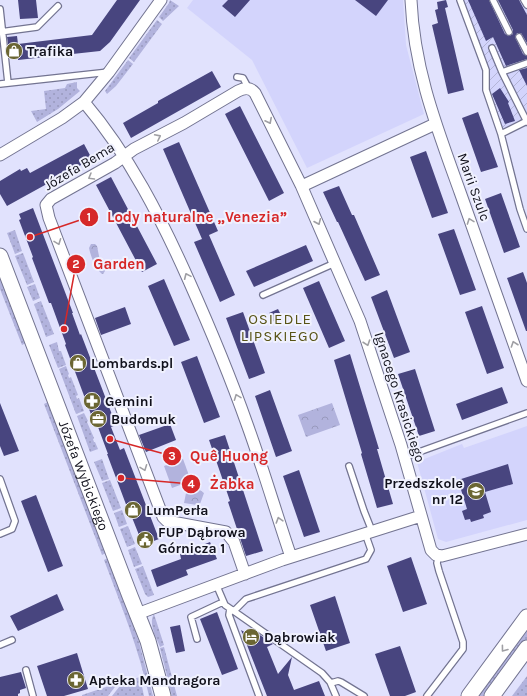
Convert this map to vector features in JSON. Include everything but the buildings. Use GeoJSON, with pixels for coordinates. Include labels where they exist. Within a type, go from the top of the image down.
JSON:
{"type":"FeatureCollection","features":[{"type":"Feature","properties":{"kind":"street"},"geometry":{"type":"LineString","coordinates":[[0,155],[62,118],[84,102],[109,72],[161,0]]}},
{"type":"Feature","properties":{"kind":"street","name":"Marii Szulc"},"geometry":{"type":"LineString","coordinates":[[411,0],[417,57],[436,124],[527,380]]}},
{"type":"Feature","properties":{"kind":"street"},"geometry":{"type":"LineString","coordinates":[[249,89],[255,93],[302,186],[436,124]]}},
{"type":"Feature","properties":{"kind":"street","name":"Józefa Bema"},"geometry":{"type":"LineString","coordinates":[[244,574],[234,542],[226,532],[167,521],[163,517],[49,218],[46,204],[51,199],[124,157],[134,149],[184,123],[238,91],[249,89]]}},
{"type":"Feature","properties":{"kind":"street"},"geometry":{"type":"LineString","coordinates":[[84,102],[102,124],[124,157],[158,214],[184,270],[212,332],[248,425],[291,557]]}},
{"type":"Feature","properties":{"kind":"street","name":"Ignacego Krasickiego"},"geometry":{"type":"LineString","coordinates":[[302,186],[360,321],[405,457],[431,550],[436,555],[439,555]]}},
{"type":"Feature","properties":{"kind":"street","name":"Józefa Wybickiego"},"geometry":{"type":"LineString","coordinates":[[0,256],[142,625],[151,651],[163,696]]}},
{"type":"Feature","properties":{"kind":"street"},"geometry":{"type":"LineString","coordinates":[[137,614],[291,557],[421,516]]}},
{"type":"Feature","properties":{"kind":"street"},"geometry":{"type":"LineString","coordinates":[[439,555],[446,555],[527,534]]}},
{"type":"Feature","properties":{"kind":"street"},"geometry":{"type":"LineString","coordinates":[[468,696],[527,617]]}},
{"type":"Feature","properties":{"kind":"street"},"geometry":{"type":"LineString","coordinates":[[492,696],[527,648]]}},
{"type":"Feature","properties":{"kind":"lane"},"geometry":{"type":"LineString","coordinates":[[460,0],[486,70],[486,90],[501,134],[520,209],[527,229]]}},
{"type":"Feature","properties":{"kind":"lane"},"geometry":{"type":"LineString","coordinates":[[493,0],[509,32]]}},
{"type":"Feature","properties":{"kind":"lane"},"geometry":{"type":"LineString","coordinates":[[524,0],[527,5]]}},
{"type":"Feature","properties":{"kind":"lane"},"geometry":{"type":"LineString","coordinates":[[1,31],[37,27],[58,6]]}},
{"type":"Feature","properties":{"kind":"lane"},"geometry":{"type":"LineString","coordinates":[[0,9],[1,31],[8,83]]}},
{"type":"Feature","properties":{"kind":"lane"},"geometry":{"type":"LineString","coordinates":[[519,37],[527,52]]}},
{"type":"Feature","properties":{"kind":"lane"},"geometry":{"type":"LineString","coordinates":[[492,48],[502,72],[527,122],[501,134]]}},
{"type":"Feature","properties":{"kind":"lane"},"geometry":{"type":"LineString","coordinates":[[502,72],[527,63]]}},
{"type":"Feature","properties":{"kind":"lane"},"geometry":{"type":"LineString","coordinates":[[0,84],[109,72]]}},
{"type":"Feature","properties":{"kind":"lane"},"geometry":{"type":"LineString","coordinates":[[237,77],[243,78],[249,89]]}},
{"type":"Feature","properties":{"kind":"lane"},"geometry":{"type":"LineString","coordinates":[[262,295],[335,263]]}},
{"type":"Feature","properties":{"kind":"lane"},"geometry":{"type":"LineString","coordinates":[[405,457],[527,413]]}},
{"type":"Feature","properties":{"kind":"lane"},"geometry":{"type":"LineString","coordinates":[[259,696],[229,615],[232,610],[246,599],[366,559],[371,550],[369,532],[364,511],[349,466]]}},
{"type":"Feature","properties":{"kind":"lane"},"geometry":{"type":"LineString","coordinates":[[0,479],[15,521],[12,529],[0,534]]}},
{"type":"Feature","properties":{"kind":"lane"},"geometry":{"type":"LineString","coordinates":[[427,696],[463,649],[463,642],[439,571],[437,562],[439,555]]}},
{"type":"Feature","properties":{"kind":"lane"},"geometry":{"type":"LineString","coordinates":[[216,584],[224,602],[232,610],[322,673],[331,683],[336,696]]}},
{"type":"Feature","properties":{"kind":"lane"},"geometry":{"type":"LineString","coordinates":[[197,639],[191,617],[224,602]]}},
{"type":"Feature","properties":{"kind":"lane"},"geometry":{"type":"LineString","coordinates":[[0,645],[12,640]]}},
{"type":"Feature","properties":{"kind":"lane"},"geometry":{"type":"LineString","coordinates":[[26,670],[33,696]]}},
{"type":"Feature","properties":{"kind":"lane"},"geometry":{"type":"LineString","coordinates":[[331,683],[338,681],[341,682],[364,696]]}},
{"type":"Feature","properties":{"kind":"shaded area"},"geometry":{"type":"Polygon","coordinates":[[[193,0],[403,0],[406,45],[424,114],[307,168],[252,60],[187,8],[193,0]]]}},
{"type":"Feature","properties":{"kind":"shaded area"},"geometry":{"type":"Polygon","coordinates":[[[458,0],[527,0],[527,119],[503,131],[458,0]]]}},
{"type":"Feature","properties":{"kind":"shaded area","name":"Przedszkole nr 12"},"geometry":{"type":"Polygon","coordinates":[[[527,426],[527,520],[446,542],[438,539],[417,462],[462,444],[464,448],[527,426]]]}},
{"type":"Feature","properties":{"kind":"green space"},"geometry":{"type":"Polygon","coordinates":[[[170,0],[179,6],[163,21],[159,17],[170,0]]]}},
{"type":"Feature","properties":{"kind":"green space"},"geometry":{"type":"Polygon","coordinates":[[[157,20],[162,24],[134,62],[129,58],[157,20]]]}},
{"type":"Feature","properties":{"kind":"green space"},"geometry":{"type":"Polygon","coordinates":[[[128,60],[133,64],[116,86],[107,94],[105,91],[128,60]]]}},
{"type":"Feature","properties":{"kind":"green space"},"geometry":{"type":"Polygon","coordinates":[[[77,82],[77,88],[80,91],[58,109],[37,122],[31,111],[46,109],[44,91],[65,88],[67,84],[77,82]]]}},
{"type":"Feature","properties":{"kind":"green space"},"geometry":{"type":"Polygon","coordinates":[[[15,230],[22,251],[15,254],[7,233],[15,230]]]}},
{"type":"Feature","properties":{"kind":"green space"},"geometry":{"type":"Polygon","coordinates":[[[91,244],[95,244],[97,246],[100,261],[105,271],[103,274],[97,269],[92,259],[89,248],[91,244]]]}},
{"type":"Feature","properties":{"kind":"green space"},"geometry":{"type":"Polygon","coordinates":[[[23,253],[34,282],[27,285],[15,256],[23,253]]]}},
{"type":"Feature","properties":{"kind":"green space"},"geometry":{"type":"Polygon","coordinates":[[[0,276],[26,343],[22,345],[0,289],[0,276]]]}},
{"type":"Feature","properties":{"kind":"green space"},"geometry":{"type":"Polygon","coordinates":[[[35,284],[40,298],[33,301],[27,287],[35,284]]]}},
{"type":"Feature","properties":{"kind":"green space"},"geometry":{"type":"Polygon","coordinates":[[[41,301],[54,334],[46,337],[34,304],[41,301]]]}},
{"type":"Feature","properties":{"kind":"green space"},"geometry":{"type":"Polygon","coordinates":[[[57,342],[59,351],[61,351],[66,365],[58,368],[49,345],[57,342]]]}},
{"type":"Feature","properties":{"kind":"green space"},"geometry":{"type":"Polygon","coordinates":[[[66,366],[69,378],[71,377],[78,395],[76,396],[77,399],[79,398],[84,411],[76,414],[59,369],[66,366]]]}},
{"type":"Feature","properties":{"kind":"green space"},"geometry":{"type":"Polygon","coordinates":[[[48,402],[106,553],[102,555],[44,404],[48,402]]]}},
{"type":"Feature","properties":{"kind":"green space"},"geometry":{"type":"Polygon","coordinates":[[[332,403],[340,425],[306,437],[298,415],[332,403]]]}},
{"type":"Feature","properties":{"kind":"green space"},"geometry":{"type":"Polygon","coordinates":[[[84,413],[98,449],[90,452],[77,416],[84,413]]]}},
{"type":"Feature","properties":{"kind":"green space"},"geometry":{"type":"Polygon","coordinates":[[[102,459],[109,479],[102,481],[94,462],[102,459]]]}},
{"type":"Feature","properties":{"kind":"green space"},"geometry":{"type":"Polygon","coordinates":[[[183,459],[191,481],[172,488],[164,466],[183,459]]]}},
{"type":"Feature","properties":{"kind":"green space"},"geometry":{"type":"Polygon","coordinates":[[[110,480],[121,508],[113,511],[102,483],[110,480]]]}},
{"type":"Feature","properties":{"kind":"green space"},"geometry":{"type":"Polygon","coordinates":[[[197,488],[204,493],[200,504],[184,503],[186,493],[190,489],[197,488]]]}},
{"type":"Feature","properties":{"kind":"green space"},"geometry":{"type":"Polygon","coordinates":[[[122,510],[127,524],[119,527],[114,513],[122,510]]]}},
{"type":"Feature","properties":{"kind":"green space"},"geometry":{"type":"Polygon","coordinates":[[[128,526],[135,544],[127,547],[120,529],[128,526]]]}},
{"type":"Feature","properties":{"kind":"green space"},"geometry":{"type":"Polygon","coordinates":[[[135,547],[142,564],[134,567],[128,550],[135,547]]]}},
{"type":"Feature","properties":{"kind":"green space"},"geometry":{"type":"Polygon","coordinates":[[[108,558],[139,642],[153,696],[149,696],[135,644],[104,560],[108,558]]]}},
{"type":"Feature","properties":{"kind":"green space"},"geometry":{"type":"Polygon","coordinates":[[[143,566],[154,595],[148,597],[145,594],[135,569],[143,566]]]}},
{"type":"Feature","properties":{"kind":"green space"},"geometry":{"type":"Polygon","coordinates":[[[154,614],[164,645],[160,647],[152,626],[152,618],[154,614]]]}},
{"type":"Feature","properties":{"kind":"green space"},"geometry":{"type":"Polygon","coordinates":[[[527,628],[527,640],[486,696],[477,696],[527,628]]]}},
{"type":"Feature","properties":{"kind":"green space"},"geometry":{"type":"Polygon","coordinates":[[[164,647],[177,696],[172,696],[160,648],[164,647]]]}},
{"type":"Feature","properties":{"kind":"green space"},"geometry":{"type":"Polygon","coordinates":[[[527,676],[527,696],[512,696],[527,676]]]}},
{"type":"Feature","properties":{"kind":"green space"},"geometry":{"type":"Polygon","coordinates":[[[140,677],[144,696],[112,696],[123,682],[140,677]]]}},
{"type":"Feature","properties":{"kind":"green space"},"geometry":{"type":"Polygon","coordinates":[[[118,683],[108,696],[82,696],[82,695],[118,683]]]}},
{"type":"Feature","properties":{"kind":"place","name":"Trafika"},"geometry":{"type":"Point","coordinates":[14,51]}},
{"type":"Feature","properties":{"kind":"place","name":"Lody naturalne „Venezia”"},"geometry":{"type":"Point","coordinates":[30,237]}},
{"type":"Feature","properties":{"kind":"place","name":"Garden"},"geometry":{"type":"Point","coordinates":[64,329]}},
{"type":"Feature","properties":{"kind":"place","name":"Lombards.pl"},"geometry":{"type":"Point","coordinates":[78,363]}},
{"type":"Feature","properties":{"kind":"place","name":"Gemini"},"geometry":{"type":"Point","coordinates":[92,401]}},
{"type":"Feature","properties":{"kind":"place","name":"Budomuk"},"geometry":{"type":"Point","coordinates":[98,419]}},
{"type":"Feature","properties":{"kind":"place","name":"Quê Huong"},"geometry":{"type":"Point","coordinates":[110,439]}},
{"type":"Feature","properties":{"kind":"place","name":"Żabka"},"geometry":{"type":"Point","coordinates":[121,478]}},
{"type":"Feature","properties":{"kind":"place","name":"Przedszkole nr 12"},"geometry":{"type":"Point","coordinates":[476,491]}},
{"type":"Feature","properties":{"kind":"place","name":"LumPerła"},"geometry":{"type":"Point","coordinates":[133,510]}},
{"type":"Feature","properties":{"kind":"place","name":"FUP Dąbrowa Górnicza 1"},"geometry":{"type":"Point","coordinates":[145,540]}},
{"type":"Feature","properties":{"kind":"place","name":"Dąbrowiak"},"geometry":{"type":"Point","coordinates":[251,637]}},
{"type":"Feature","properties":{"kind":"place","name":"Apteka Mandragora"},"geometry":{"type":"Point","coordinates":[76,680]}},
{"type":"Feature","properties":{"kind":"district","name":"OSIEDLE LIPSKIEGO"},"geometry":{"type":"Point","coordinates":[280,328]}}]}
